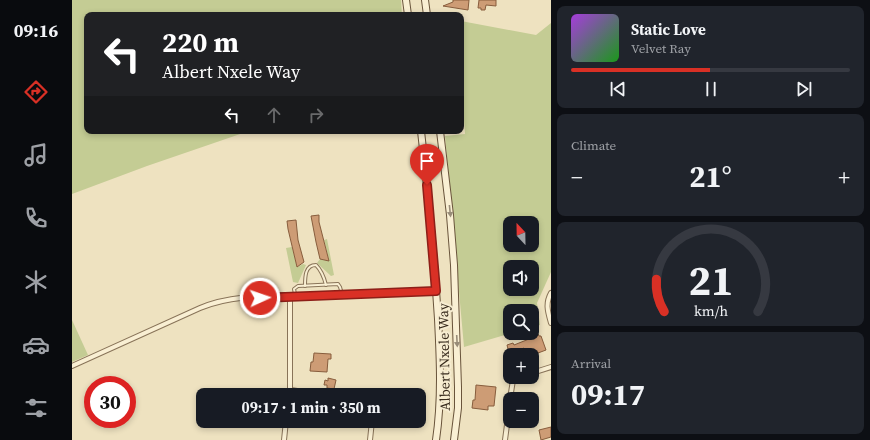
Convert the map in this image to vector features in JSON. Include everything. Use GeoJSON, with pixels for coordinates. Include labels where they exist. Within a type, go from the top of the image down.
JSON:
{"type":"FeatureCollection","features":[{"type":"Feature","properties":{"kind":"main road"},"geometry":{"type":"LineString","coordinates":[[406,0],[408,12]]}},
{"type":"Feature","properties":{"kind":"main road"},"geometry":{"type":"LineString","coordinates":[[425,0],[427,12]]}},
{"type":"Feature","properties":{"kind":"main road","name":"Albert Nxele Way"},"geometry":{"type":"LineString","coordinates":[[421,134],[430,212],[441,388],[436,440]]}},
{"type":"Feature","properties":{"kind":"main road","name":"Albert Nxele Way"},"geometry":{"type":"LineString","coordinates":[[440,134],[450,215],[454,265],[458,394],[458,408],[454,440]]}},
{"type":"Feature","properties":{"kind":"street"},"geometry":{"type":"LineString","coordinates":[[72,366],[209,304],[230,299],[436,291]]}},
{"type":"Feature","properties":{"kind":"street"},"geometry":{"type":"LineString","coordinates":[[551,293],[547,302],[547,310],[551,323]]}},
{"type":"Feature","properties":{"kind":"street"},"geometry":{"type":"LineString","coordinates":[[290,388],[292,296]]}},
{"type":"Feature","properties":{"kind":"street"},"geometry":{"type":"LineString","coordinates":[[539,371],[551,368]]}},
{"type":"Feature","properties":{"kind":"street"},"geometry":{"type":"LineString","coordinates":[[284,440],[285,428]]}},
{"type":"Feature","properties":{"kind":"street"},"geometry":{"type":"LineString","coordinates":[[370,440],[371,428]]}},
{"type":"Feature","properties":{"kind":"street"},"geometry":{"type":"LineString","coordinates":[[505,440],[506,428]]}},
{"type":"Feature","properties":{"kind":"lane"},"geometry":{"type":"LineString","coordinates":[[305,286],[306,272],[308,267],[312,265],[316,265],[320,269],[324,275],[326,285]]}},
{"type":"Feature","properties":{"kind":"lane"},"geometry":{"type":"LineString","coordinates":[[292,296],[294,288],[298,286],[338,284],[342,294]]}},
{"type":"Feature","properties":{"kind":"green space"},"geometry":{"type":"Polygon","coordinates":[[[72,0],[401,0],[402,12],[84,12],[84,134],[240,134],[72,194],[72,0]]]}},
{"type":"Feature","properties":{"kind":"green space"},"geometry":{"type":"Polygon","coordinates":[[[464,22],[536,35],[551,23],[551,272],[537,304],[503,304],[503,336],[464,347],[445,136],[465,134],[464,22]]]}},
{"type":"Feature","properties":{"kind":"green space"},"geometry":{"type":"Polygon","coordinates":[[[327,239],[334,275],[331,276],[317,263],[320,259],[329,260],[324,240],[327,239]]]}},
{"type":"Feature","properties":{"kind":"green space"},"geometry":{"type":"Polygon","coordinates":[[[292,247],[297,267],[303,264],[306,265],[298,283],[293,282],[286,248],[292,247]]]}},
{"type":"Feature","properties":{"kind":"green space"},"geometry":{"type":"Polygon","coordinates":[[[72,320],[88,355],[72,362],[72,320]]]}},
{"type":"Feature","properties":{"kind":"building"},"geometry":{"type":"Polygon","coordinates":[[[453,0],[469,0],[468,10],[443,6],[453,2],[453,0]]]}},
{"type":"Feature","properties":{"kind":"building"},"geometry":{"type":"Polygon","coordinates":[[[479,0],[496,0],[496,6],[486,5],[485,10],[481,10],[481,8],[478,8],[479,0]]]}},
{"type":"Feature","properties":{"kind":"building"},"geometry":{"type":"Polygon","coordinates":[[[319,215],[319,222],[329,261],[320,259],[316,242],[311,216],[319,215]]]}},
{"type":"Feature","properties":{"kind":"building"},"geometry":{"type":"Polygon","coordinates":[[[296,220],[298,240],[304,262],[297,267],[287,221],[296,220]]]}},
{"type":"Feature","properties":{"kind":"building"},"geometry":{"type":"Polygon","coordinates":[[[539,336],[541,336],[546,350],[539,353],[539,348],[508,348],[507,345],[513,343],[514,345],[526,340],[539,340],[539,336]]]}},
{"type":"Feature","properties":{"kind":"building"},"geometry":{"type":"Polygon","coordinates":[[[314,353],[331,354],[331,359],[328,359],[327,372],[310,371],[314,353]]]}},
{"type":"Feature","properties":{"kind":"building"},"geometry":{"type":"Polygon","coordinates":[[[328,378],[336,380],[334,388],[327,388],[327,385],[324,385],[325,380],[328,381],[328,378]]]}},
{"type":"Feature","properties":{"kind":"building"},"geometry":{"type":"Polygon","coordinates":[[[476,385],[496,387],[494,406],[488,406],[488,410],[472,408],[473,400],[475,400],[476,385]]]}},
{"type":"Feature","properties":{"kind":"building"},"geometry":{"type":"Polygon","coordinates":[[[551,427],[551,437],[541,440],[539,430],[551,427]]]}},
{"type":"Feature","properties":{"kind":"route"},"geometry":{"type":"LineString","coordinates":[[260,298],[436,291],[427,185]]}}]}
